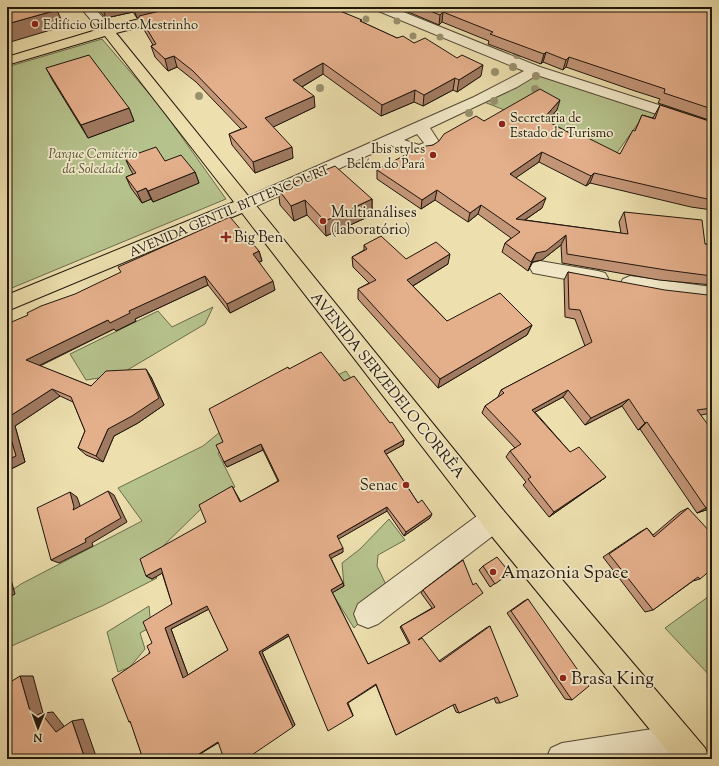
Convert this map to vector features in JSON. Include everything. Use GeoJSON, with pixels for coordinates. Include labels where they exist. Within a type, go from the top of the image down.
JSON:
{"type":"FeatureCollection","features":[{"type":"Feature","properties":{"kind":"main road"},"geometry":{"type":"LineString","coordinates":[[7,61],[203,7]]}},
{"type":"Feature","properties":{"kind":"main road","name":"AVENIDA SERZEDELO CORRÊA"},"geometry":{"type":"LineString","coordinates":[[108,32],[494,519],[686,749]]}},
{"type":"Feature","properties":{"kind":"main road","name":"AVENIDA GENTIL BITTENCOURT"},"geometry":{"type":"LineString","coordinates":[[7,303],[244,205]]}},
{"type":"Feature","properties":{"kind":"street","name":"AVENIDA SERZEDELO CORRÊA"},"geometry":{"type":"LineString","coordinates":[[86,7],[108,32]]}},
{"type":"Feature","properties":{"kind":"street"},"geometry":{"type":"LineString","coordinates":[[380,7],[535,70],[712,127]]}},
{"type":"Feature","properties":{"kind":"street","name":"AVENIDA GENTIL BITTENCOURT"},"geometry":{"type":"LineString","coordinates":[[244,205],[512,84],[535,70]]}},
{"type":"Feature","properties":{"kind":"street"},"geometry":{"type":"LineString","coordinates":[[392,139],[402,146],[421,151],[433,144],[428,136],[419,127]]}},
{"type":"Feature","properties":{"kind":"street"},"geometry":{"type":"LineString","coordinates":[[540,268],[659,289],[712,295]]}},
{"type":"Feature","properties":{"kind":"street"},"geometry":{"type":"LineString","coordinates":[[368,614],[494,519]]}},
{"type":"Feature","properties":{"kind":"street"},"geometry":{"type":"LineString","coordinates":[[562,759],[686,749]]}},
{"type":"Feature","properties":{"kind":"green space","name":"Parque Cemitério da Soledade"},"geometry":{"type":"Polygon","coordinates":[[[102,39],[159,105],[226,199],[7,290],[7,67],[102,39]]]}},
{"type":"Feature","properties":{"kind":"green space"},"geometry":{"type":"Polygon","coordinates":[[[537,74],[712,132],[637,125],[611,161],[512,113],[479,100],[537,74]]]}},
{"type":"Feature","properties":{"kind":"green space"},"geometry":{"type":"Polygon","coordinates":[[[213,307],[205,324],[119,375],[86,380],[70,354],[158,311],[172,327],[213,307]]]}},
{"type":"Feature","properties":{"kind":"green space"},"geometry":{"type":"Polygon","coordinates":[[[346,371],[354,383],[218,453],[235,487],[204,506],[154,555],[141,562],[157,578],[102,606],[7,648],[7,594],[21,584],[142,521],[118,488],[203,446],[220,432],[346,371]]]}},
{"type":"Feature","properties":{"kind":"green space"},"geometry":{"type":"Polygon","coordinates":[[[389,519],[405,540],[378,555],[377,566],[389,591],[354,628],[332,593],[344,586],[342,563],[360,549],[389,519]]]}},
{"type":"Feature","properties":{"kind":"green space"},"geometry":{"type":"Polygon","coordinates":[[[712,594],[712,678],[665,628],[712,594]]]}},
{"type":"Feature","properties":{"kind":"green space"},"geometry":{"type":"Polygon","coordinates":[[[149,606],[151,627],[140,633],[145,649],[130,667],[118,672],[107,632],[149,606]]]}},
{"type":"Feature","properties":{"kind":"building"},"geometry":{"type":"Polygon","coordinates":[[[7,7],[55,7],[57,10],[7,24],[7,7]]]}},
{"type":"Feature","properties":{"kind":"building"},"geometry":{"type":"Polygon","coordinates":[[[177,7],[336,7],[340,11],[362,20],[360,21],[397,38],[403,36],[414,43],[425,38],[457,58],[462,55],[483,65],[459,80],[455,78],[424,95],[415,90],[382,105],[323,63],[293,80],[314,96],[265,118],[292,147],[253,162],[229,134],[247,127],[193,71],[174,56],[165,59],[151,46],[156,44],[139,16],[177,7]]]}},
{"type":"Feature","properties":{"kind":"building"},"geometry":{"type":"Polygon","coordinates":[[[420,7],[712,7],[712,109],[664,93],[665,89],[569,57],[566,60],[546,52],[544,54],[490,34],[493,32],[443,12],[440,15],[420,7]]]}},
{"type":"Feature","properties":{"kind":"building"},"geometry":{"type":"Polygon","coordinates":[[[89,55],[129,108],[81,125],[46,68],[89,55]]]}},
{"type":"Feature","properties":{"kind":"building"},"geometry":{"type":"Polygon","coordinates":[[[540,89],[560,100],[543,119],[579,138],[582,135],[620,154],[633,130],[635,131],[642,115],[655,119],[660,105],[712,122],[712,200],[594,173],[591,176],[542,152],[510,174],[546,198],[516,219],[628,234],[624,212],[702,220],[705,244],[712,245],[712,276],[567,254],[566,235],[546,251],[536,253],[531,262],[505,243],[520,232],[481,205],[470,213],[437,190],[422,200],[377,170],[420,147],[433,145],[439,141],[444,134],[476,116],[484,121],[540,89]]]}},
{"type":"Feature","properties":{"kind":"building"},"geometry":{"type":"Polygon","coordinates":[[[156,147],[165,161],[181,155],[195,172],[148,191],[146,188],[137,192],[126,177],[136,173],[125,158],[156,147]]]}},
{"type":"Feature","properties":{"kind":"building"},"geometry":{"type":"Polygon","coordinates":[[[335,166],[372,199],[325,221],[305,200],[291,206],[278,189],[335,166]]]}},
{"type":"Feature","properties":{"kind":"building"},"geometry":{"type":"Polygon","coordinates":[[[230,217],[259,251],[253,254],[273,281],[227,304],[205,276],[129,311],[130,313],[110,323],[108,320],[26,360],[91,386],[106,371],[146,369],[159,398],[132,416],[108,429],[96,456],[78,448],[85,431],[71,397],[52,389],[7,418],[7,324],[28,315],[27,313],[41,306],[75,294],[121,272],[118,267],[230,217]]]}},
{"type":"Feature","properties":{"kind":"building"},"geometry":{"type":"Polygon","coordinates":[[[381,236],[406,259],[436,242],[450,254],[407,280],[447,321],[500,293],[532,325],[440,379],[358,289],[376,280],[352,257],[367,249],[364,245],[381,236]]]}},
{"type":"Feature","properties":{"kind":"building"},"geometry":{"type":"Polygon","coordinates":[[[568,272],[665,290],[708,295],[712,314],[712,408],[697,410],[712,430],[712,506],[706,508],[647,422],[645,423],[629,399],[591,418],[568,390],[532,410],[570,452],[579,447],[606,477],[554,512],[528,479],[531,477],[510,451],[521,444],[485,406],[504,393],[501,390],[592,342],[580,310],[569,309],[568,272]]]}},
{"type":"Feature","properties":{"kind":"building"},"geometry":{"type":"Polygon","coordinates":[[[321,352],[344,381],[354,376],[390,423],[392,422],[404,440],[384,451],[418,503],[422,500],[432,514],[406,532],[387,507],[337,536],[343,548],[329,555],[343,583],[331,590],[368,664],[410,643],[401,626],[435,607],[423,590],[463,560],[473,585],[476,583],[483,593],[418,640],[422,638],[440,662],[490,626],[518,696],[500,703],[497,697],[459,713],[455,704],[396,735],[376,684],[347,703],[353,716],[328,731],[288,634],[259,652],[293,727],[246,759],[224,759],[218,742],[191,759],[143,759],[130,721],[129,722],[112,679],[150,653],[147,646],[152,643],[143,622],[172,604],[161,568],[146,576],[140,559],[206,522],[199,505],[232,486],[240,502],[279,481],[261,444],[224,462],[216,445],[223,442],[209,409],[288,367],[289,369],[321,352]],[[207,606],[165,628],[183,678],[228,650],[207,606]]]}},
{"type":"Feature","properties":{"kind":"building"},"geometry":{"type":"Polygon","coordinates":[[[7,425],[16,456],[7,460],[7,425]]]}},
{"type":"Feature","properties":{"kind":"building"},"geometry":{"type":"Polygon","coordinates":[[[108,491],[121,518],[85,539],[86,542],[51,560],[37,508],[70,492],[74,507],[73,510],[108,491]]]}},
{"type":"Feature","properties":{"kind":"building"},"geometry":{"type":"Polygon","coordinates":[[[688,508],[712,534],[712,569],[700,579],[698,577],[653,610],[609,554],[647,528],[654,537],[688,508]]]}},
{"type":"Feature","properties":{"kind":"building"},"geometry":{"type":"Polygon","coordinates":[[[497,557],[510,573],[495,584],[483,566],[497,557]]]}},
{"type":"Feature","properties":{"kind":"building"},"geometry":{"type":"Polygon","coordinates":[[[528,599],[589,686],[572,700],[511,611],[528,599]]]}},
{"type":"Feature","properties":{"kind":"building"},"geometry":{"type":"Polygon","coordinates":[[[20,676],[32,718],[41,713],[56,732],[72,721],[85,759],[7,759],[7,684],[20,676]]]}},
{"type":"Feature","properties":{"kind":"place","name":"Edifício Gilberto Mestrinho"},"geometry":{"type":"Point","coordinates":[35,24]}},
{"type":"Feature","properties":{"kind":"place","name":"Secretaria de Estado de Turismo"},"geometry":{"type":"Point","coordinates":[502,124]}},
{"type":"Feature","properties":{"kind":"place","name":"Ibis styles Belém do Pará"},"geometry":{"type":"Point","coordinates":[433,155]}},
{"type":"Feature","properties":{"kind":"place","name":"Multianálises (laboratório)"},"geometry":{"type":"Point","coordinates":[323,221]}},
{"type":"Feature","properties":{"kind":"place","name":"Big Ben"},"geometry":{"type":"Point","coordinates":[226,237]}},
{"type":"Feature","properties":{"kind":"place","name":"Senac"},"geometry":{"type":"Point","coordinates":[406,485]}},
{"type":"Feature","properties":{"kind":"place","name":"Amazonia Space"},"geometry":{"type":"Point","coordinates":[493,572]}},
{"type":"Feature","properties":{"kind":"place","name":"Brasa King"},"geometry":{"type":"Point","coordinates":[563,678]}}]}
